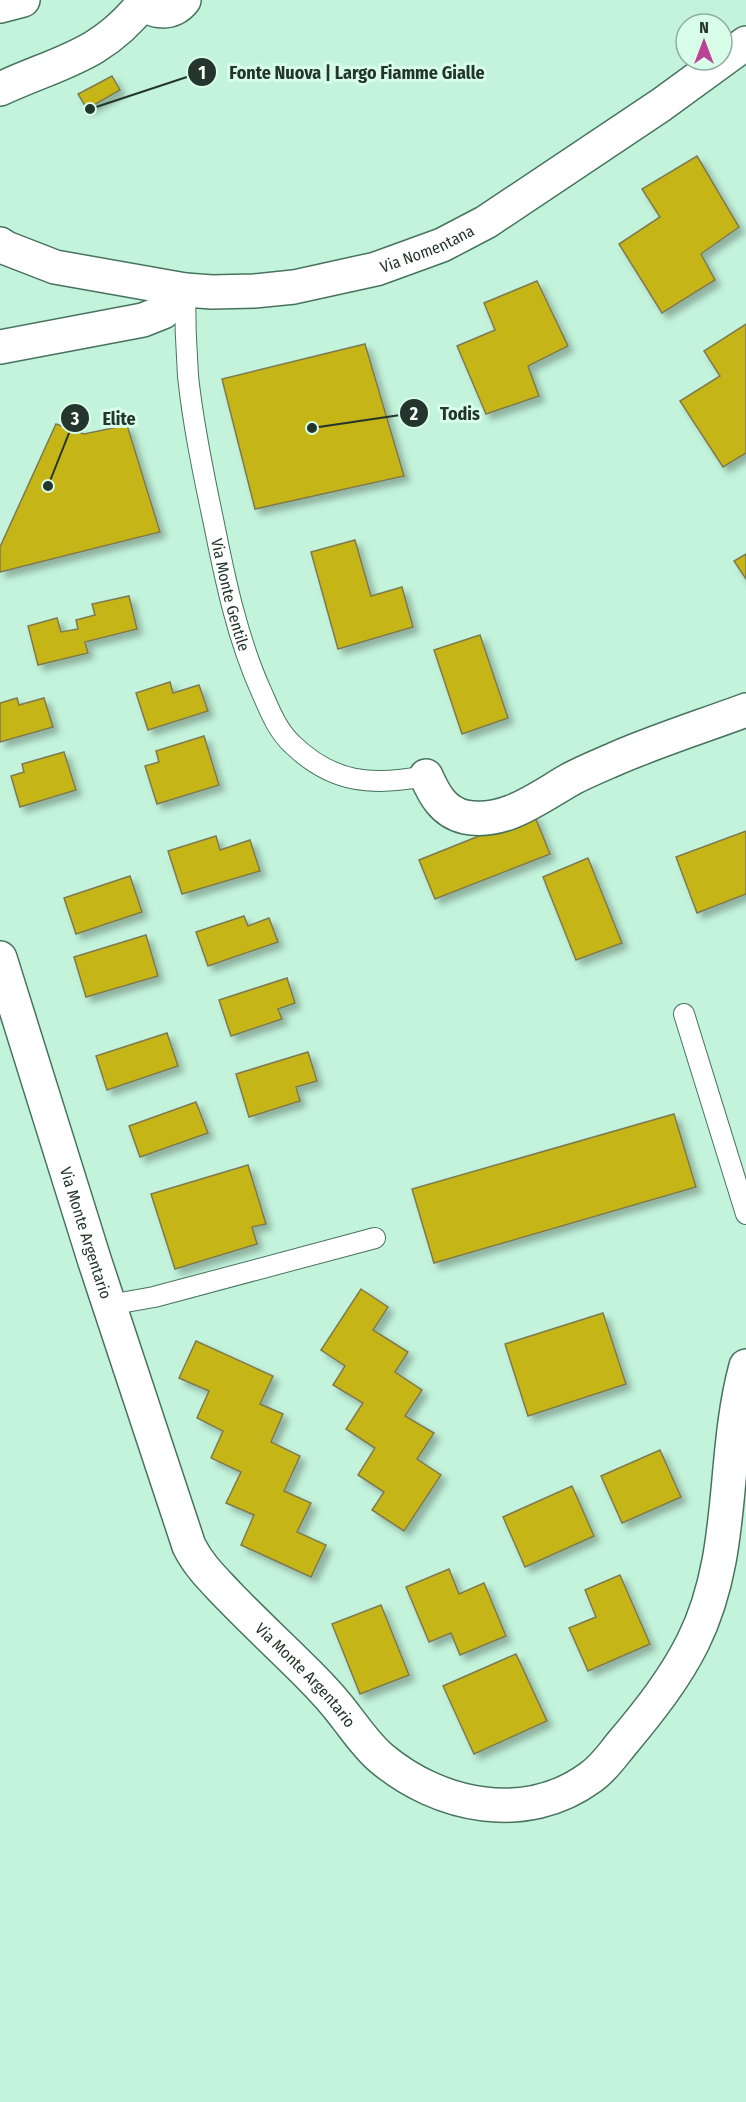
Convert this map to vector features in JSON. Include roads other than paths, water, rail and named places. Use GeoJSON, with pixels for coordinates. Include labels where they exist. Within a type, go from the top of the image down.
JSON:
{"type":"FeatureCollection","features":[{"type":"Feature","properties":{"kind":"street"},"geometry":{"type":"LineString","coordinates":[[0,6],[23,0]]}},
{"type":"Feature","properties":{"kind":"street"},"geometry":{"type":"LineString","coordinates":[[0,89],[98,47],[125,24],[142,2],[150,8],[166,11],[184,0]]}},
{"type":"Feature","properties":{"kind":"street","name":"Via Nomentana"},"geometry":{"type":"LineString","coordinates":[[0,244],[6,249],[55,267],[185,290],[240,292],[294,287],[376,269],[441,244],[479,226],[661,105],[746,43]]}},
{"type":"Feature","properties":{"kind":"street","name":"Via Nomentana"},"geometry":{"type":"LineString","coordinates":[[0,269],[55,267]]}},
{"type":"Feature","properties":{"kind":"street"},"geometry":{"type":"LineString","coordinates":[[0,347],[143,320],[163,312],[185,290]]}},
{"type":"Feature","properties":{"kind":"street"},"geometry":{"type":"LineString","coordinates":[[426,776],[438,800],[449,810],[464,817],[474,818],[504,814],[536,801],[611,760],[746,710]]}},
{"type":"Feature","properties":{"kind":"street","name":"Via Monte Argentario"},"geometry":{"type":"LineString","coordinates":[[0,958],[109,1305],[189,1546],[201,1566],[327,1694],[360,1736],[381,1758],[431,1791],[480,1804],[505,1806],[557,1797],[585,1782],[605,1766],[675,1675],[705,1615],[714,1586],[725,1531],[733,1446],[746,1366]]}},
{"type":"Feature","properties":{"kind":"lane","name":"Via Monte Gentile"},"geometry":{"type":"LineString","coordinates":[[185,290],[189,378],[199,451],[230,602],[249,661],[272,716],[290,742],[302,753],[331,771],[364,781],[383,782],[426,776]]}},
{"type":"Feature","properties":{"kind":"lane"},"geometry":{"type":"LineString","coordinates":[[684,1014],[746,1214]]}},
{"type":"Feature","properties":{"kind":"lane"},"geometry":{"type":"LineString","coordinates":[[109,1305],[154,1297],[375,1238]]}},
{"type":"Feature","properties":{"kind":"place","name":"Fonte Nuova | Largo Fiamme Gialle"},"geometry":{"type":"Point","coordinates":[90,109]}},
{"type":"Feature","properties":{"kind":"place","name":"Todis"},"geometry":{"type":"Point","coordinates":[312,428]}},
{"type":"Feature","properties":{"kind":"place","name":"Elite"},"geometry":{"type":"Point","coordinates":[48,486]}}]}
